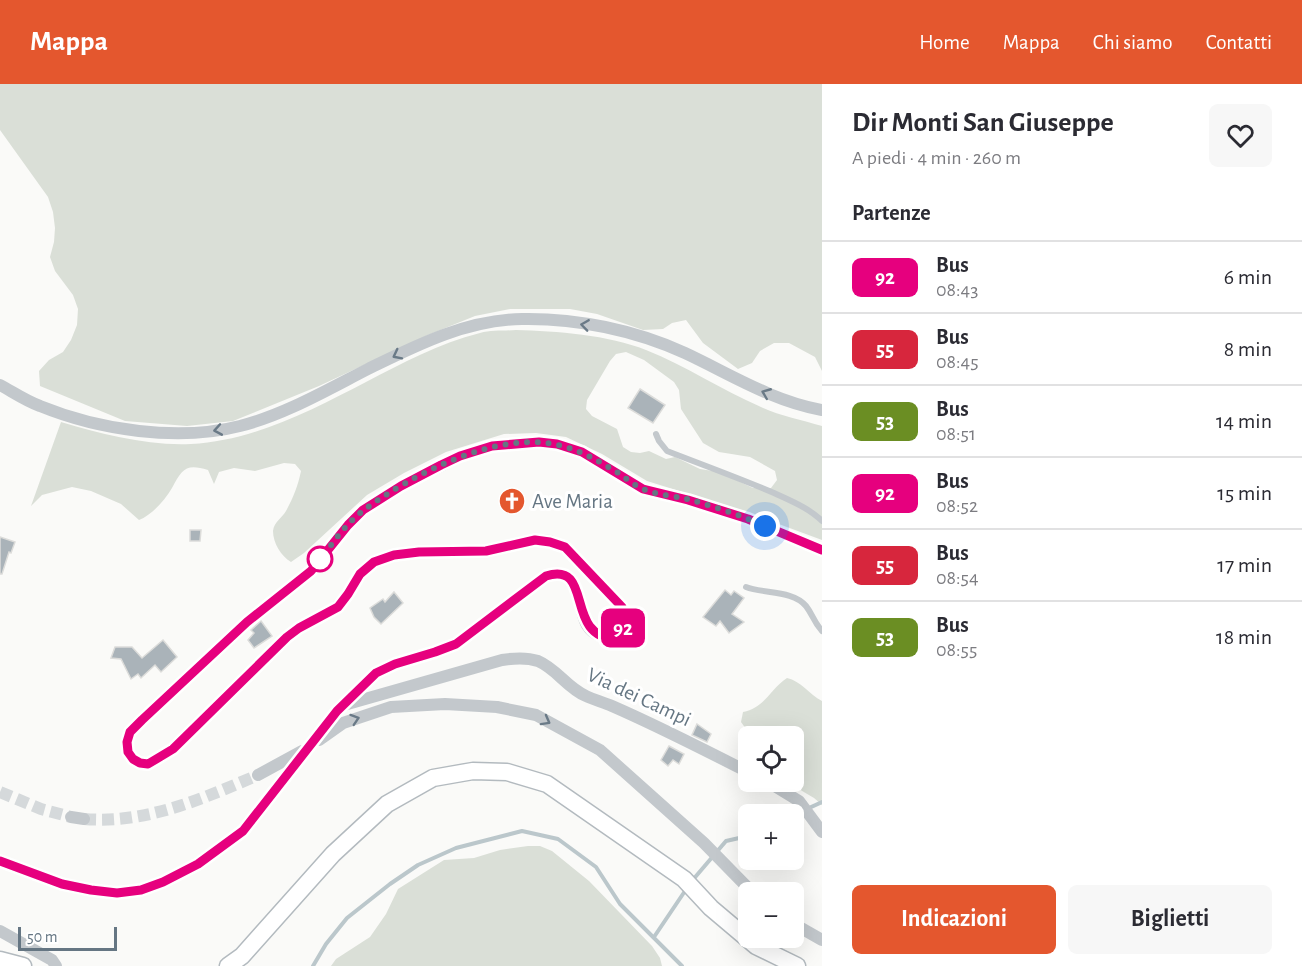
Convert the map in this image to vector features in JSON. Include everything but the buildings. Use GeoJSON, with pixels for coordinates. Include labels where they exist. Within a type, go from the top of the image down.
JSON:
{"type":"FeatureCollection","features":[{"type":"Feature","properties":{"kind":"main road"},"geometry":{"type":"LineString","coordinates":[[228,966],[242,956],[333,854],[387,804],[433,778],[473,771],[507,772],[547,784],[684,879],[711,908],[756,946],[797,966]]}},
{"type":"Feature","properties":{"kind":"main road"},"geometry":{"type":"LineString","coordinates":[[0,960],[23,966]]}},
{"type":"Feature","properties":{"kind":"street"},"geometry":{"type":"LineString","coordinates":[[0,385],[39,406],[79,419],[128,430],[211,432],[242,426],[272,415],[442,335],[483,323],[530,319],[597,326],[650,339],[683,352],[739,381],[788,402],[822,410]]}},
{"type":"Feature","properties":{"kind":"street"},"geometry":{"type":"LineString","coordinates":[[0,861],[62,884],[117,893],[141,890],[163,882],[198,864],[243,831],[342,705],[376,673],[395,664],[456,644],[546,576],[559,574],[570,580],[578,592],[587,625],[595,634],[604,638],[616,639],[623,629],[625,616],[622,607],[565,547],[535,540],[486,551],[419,552],[394,555],[374,562],[360,574],[338,607],[287,637],[173,749],[148,764],[133,759],[128,752],[127,742],[130,732],[247,622],[311,571],[363,510],[401,486],[460,456],[492,446],[539,442],[574,450],[609,467],[643,489],[748,519],[822,550]]}},
{"type":"Feature","properties":{"kind":"street","name":"Via dei Campi"},"geometry":{"type":"LineString","coordinates":[[342,705],[502,660],[518,658],[532,660],[554,671],[584,695],[610,705],[738,767]]}},
{"type":"Feature","properties":{"kind":"street"},"geometry":{"type":"LineString","coordinates":[[258,775],[306,749],[342,723],[391,707],[445,704],[497,707],[536,715],[600,750],[704,843],[742,882]]}},
{"type":"Feature","properties":{"kind":"street"},"geometry":{"type":"LineString","coordinates":[[784,792],[799,801],[822,832]]}},
{"type":"Feature","properties":{"kind":"street"},"geometry":{"type":"LineString","coordinates":[[804,930],[822,940]]}},
{"type":"Feature","properties":{"kind":"street"},"geometry":{"type":"LineString","coordinates":[[0,931],[52,960],[56,966]]}},
{"type":"Feature","properties":{"kind":"lane"},"geometry":{"type":"LineString","coordinates":[[656,434],[666,452],[783,497],[816,514],[822,521]]}},
{"type":"Feature","properties":{"kind":"lane"},"geometry":{"type":"LineString","coordinates":[[746,587],[800,601],[806,605],[813,622],[822,631]]}},
{"type":"Feature","properties":{"kind":"shaded area"},"geometry":{"type":"Polygon","coordinates":[[[0,84],[822,84],[822,371],[815,357],[789,343],[774,343],[760,351],[752,363],[738,369],[703,343],[686,320],[672,323],[663,329],[643,330],[597,314],[570,309],[510,309],[475,316],[428,335],[319,386],[233,421],[187,426],[125,421],[40,386],[39,371],[49,360],[63,352],[71,340],[77,325],[78,309],[73,295],[55,271],[50,257],[55,228],[48,197],[0,130],[0,84]]]}},
{"type":"Feature","properties":{"kind":"shaded area"},"geometry":{"type":"Polygon","coordinates":[[[511,330],[582,335],[631,345],[675,363],[768,410],[822,426],[822,540],[744,511],[647,481],[602,454],[566,437],[536,433],[504,434],[446,452],[404,473],[367,495],[304,553],[291,562],[278,549],[273,531],[276,523],[286,511],[297,487],[301,471],[295,464],[284,463],[255,471],[234,468],[219,472],[214,484],[208,470],[194,467],[186,469],[158,507],[139,520],[121,504],[91,491],[72,487],[42,495],[31,506],[61,422],[141,441],[174,444],[214,442],[282,422],[450,342],[484,332],[511,330]],[[626,352],[616,354],[587,400],[586,409],[592,416],[617,429],[623,447],[631,452],[649,451],[666,459],[675,457],[700,469],[719,472],[753,488],[771,488],[777,480],[775,471],[750,457],[719,452],[703,443],[681,409],[679,390],[674,382],[644,360],[626,352]]]}},
{"type":"Feature","properties":{"kind":"shaded area"},"geometry":{"type":"Polygon","coordinates":[[[787,678],[797,682],[822,701],[822,805],[804,792],[804,726],[744,726],[741,722],[743,712],[757,707],[787,678]]]}},
{"type":"Feature","properties":{"kind":"shaded area"},"geometry":{"type":"Polygon","coordinates":[[[540,846],[552,851],[589,881],[652,946],[662,966],[331,966],[336,959],[370,937],[386,914],[398,889],[444,860],[474,858],[500,850],[540,846]]]}},
{"type":"Feature","properties":{"kind":"waterway"},"geometry":{"type":"LineString","coordinates":[[809,808],[822,802]]}},
{"type":"Feature","properties":{"kind":"waterway"},"geometry":{"type":"LineString","coordinates":[[313,966],[326,944],[347,918],[418,865],[456,848],[522,831],[558,839],[596,867],[620,904],[682,966]]}},
{"type":"Feature","properties":{"kind":"waterway"},"geometry":{"type":"LineString","coordinates":[[691,882],[726,841],[738,838]]}},
{"type":"Feature","properties":{"kind":"waterway"},"geometry":{"type":"LineString","coordinates":[[654,937],[687,888]]}},
{"type":"Feature","properties":{"kind":"tunnel"},"geometry":{"type":"LineString","coordinates":[[84,819],[107,820],[152,814],[195,801],[258,775]]}},
{"type":"Feature","properties":{"kind":"tunnel"},"geometry":{"type":"LineString","coordinates":[[0,792],[41,809],[71,817]]}},
{"type":"Feature","properties":{"kind":"bus line","name":"92"},"geometry":{"type":"LineString","coordinates":[[0,861],[62,884],[117,893],[141,890],[163,882],[198,864],[223,848],[243,831],[342,705],[376,673],[395,664],[456,644],[546,576],[559,574],[570,580],[578,592],[587,625],[595,634],[604,638],[616,639],[623,629],[625,616],[622,607],[565,547],[535,540],[486,551],[419,552],[394,555],[374,562],[360,574],[338,607],[287,637],[173,749],[148,764],[133,759],[128,752],[127,742],[130,732],[247,622],[311,571],[363,510],[401,486],[460,456],[492,446],[539,442],[557,444],[582,452],[643,489],[748,519],[822,550]]}},
{"type":"Feature","properties":{"kind":"place","name":"Ave Maria"},"geometry":{"type":"Point","coordinates":[512,501]}},
{"type":"Feature","properties":{"kind":"route"},"geometry":{"type":"LineString","coordinates":[[320,559],[316,565],[363,510],[401,486],[460,456],[492,446],[521,443],[557,444],[582,452],[643,489],[688,500],[765,526]]}}]}
